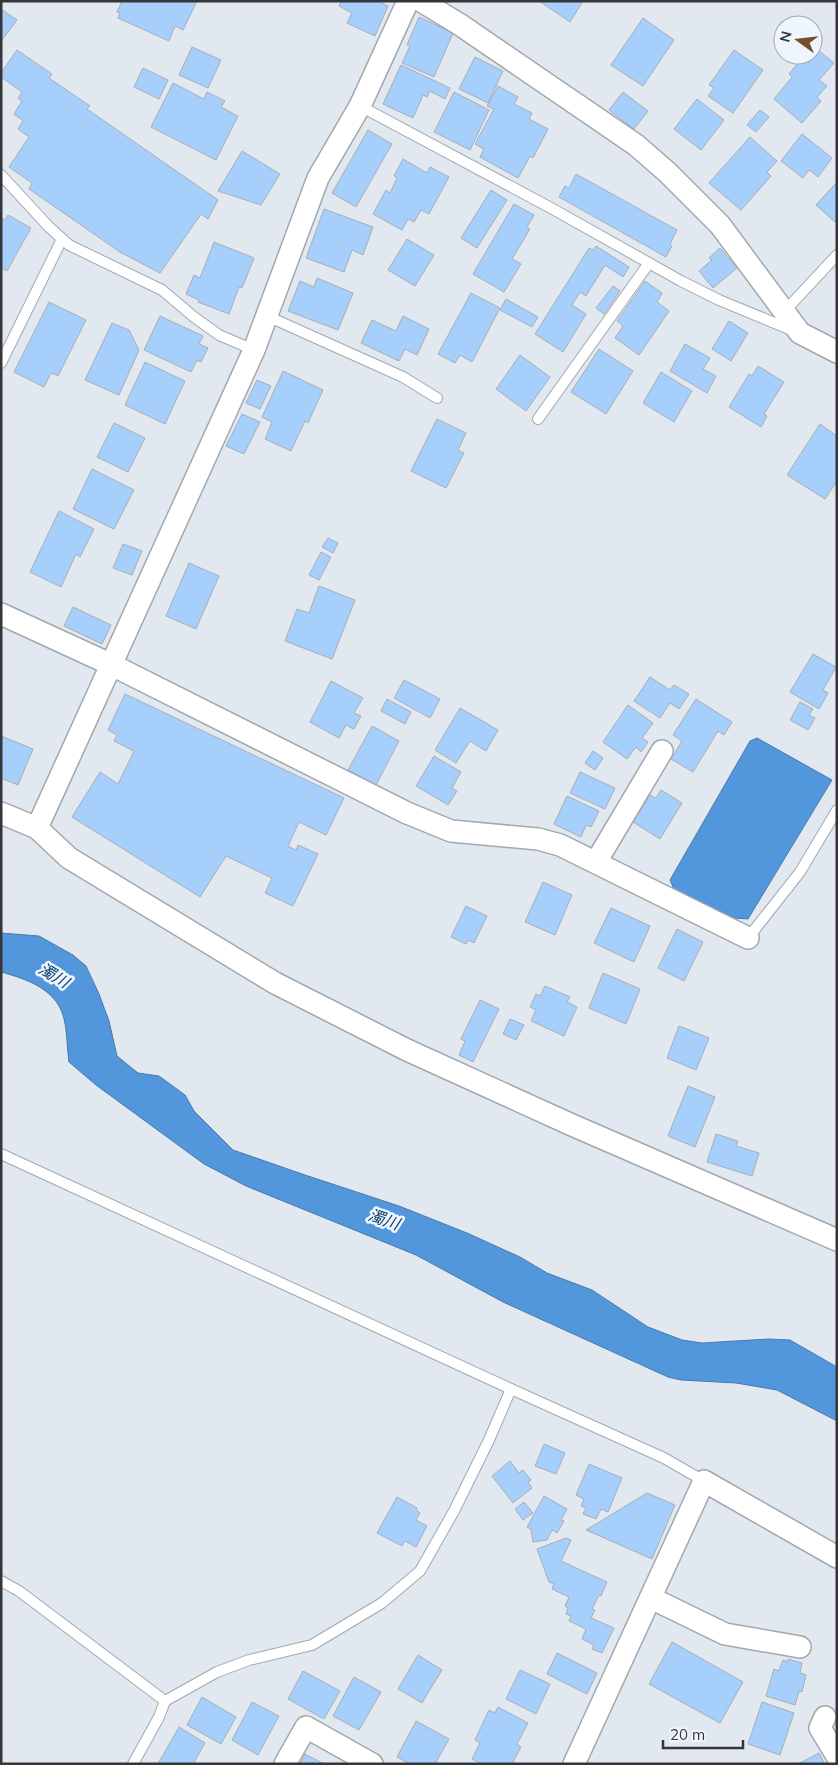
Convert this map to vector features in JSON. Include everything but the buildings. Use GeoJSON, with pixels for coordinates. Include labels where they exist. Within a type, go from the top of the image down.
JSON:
{"type":"FeatureCollection","features":[{"type":"Feature","properties":{"kind":"street"},"geometry":{"type":"LineString","coordinates":[[37,828],[254,350],[318,178],[360,106],[408,1]]}},
{"type":"Feature","properties":{"kind":"street"},"geometry":{"type":"LineString","coordinates":[[421,1],[459,24],[636,145],[667,172],[720,225],[800,333],[837,352]]}},
{"type":"Feature","properties":{"kind":"street"},"geometry":{"type":"LineString","coordinates":[[1,614],[112,665],[416,816],[451,831],[538,839],[560,845],[748,938]]}},
{"type":"Feature","properties":{"kind":"street"},"geometry":{"type":"LineString","coordinates":[[596,862],[662,751]]}},
{"type":"Feature","properties":{"kind":"street"},"geometry":{"type":"LineString","coordinates":[[1,813],[37,828],[70,858],[275,983],[416,1054],[572,1125],[837,1240]]}},
{"type":"Feature","properties":{"kind":"street"},"geometry":{"type":"LineString","coordinates":[[574,1764],[704,1481],[837,1557]]}},
{"type":"Feature","properties":{"kind":"street"},"geometry":{"type":"LineString","coordinates":[[651,1598],[725,1634],[800,1647]]}},
{"type":"Feature","properties":{"kind":"street"},"geometry":{"type":"LineString","coordinates":[[825,1717],[820,1728],[837,1756]]}},
{"type":"Feature","properties":{"kind":"street"},"geometry":{"type":"LineString","coordinates":[[285,1764],[306,1727],[372,1764]]}},
{"type":"Feature","properties":{"kind":"lane"},"geometry":{"type":"LineString","coordinates":[[360,106],[719,300],[800,333]]}},
{"type":"Feature","properties":{"kind":"lane"},"geometry":{"type":"LineString","coordinates":[[1,175],[69,245],[162,290],[219,335],[254,350]]}},
{"type":"Feature","properties":{"kind":"lane"},"geometry":{"type":"LineString","coordinates":[[1,363],[62,239]]}},
{"type":"Feature","properties":{"kind":"lane"},"geometry":{"type":"LineString","coordinates":[[784,312],[837,255]]}},
{"type":"Feature","properties":{"kind":"lane"},"geometry":{"type":"LineString","coordinates":[[538,419],[648,263]]}},
{"type":"Feature","properties":{"kind":"lane"},"geometry":{"type":"LineString","coordinates":[[266,316],[403,377],[438,398]]}},
{"type":"Feature","properties":{"kind":"lane"},"geometry":{"type":"LineString","coordinates":[[748,938],[800,872],[837,810]]}},
{"type":"Feature","properties":{"kind":"lane"},"geometry":{"type":"LineString","coordinates":[[1,1154],[664,1458],[704,1481]]}},
{"type":"Feature","properties":{"kind":"lane"},"geometry":{"type":"LineString","coordinates":[[133,1764],[159,1717],[165,1701],[217,1672],[248,1660],[312,1646],[382,1603],[420,1571],[454,1511],[489,1440],[511,1389]]}},
{"type":"Feature","properties":{"kind":"lane"},"geometry":{"type":"LineString","coordinates":[[1,1581],[19,1591],[165,1701]]}},
{"type":"Feature","properties":{"kind":"water"},"geometry":{"type":"Polygon","coordinates":[[[757,738],[832,780],[748,919],[734,918],[674,889],[670,880],[750,741],[757,738]]]}},
{"type":"Feature","properties":{"kind":"water","name":"濁川"},"geometry":{"type":"Polygon","coordinates":[[[1,933],[39,936],[73,955],[86,966],[109,1021],[117,1056],[138,1073],[159,1076],[185,1095],[194,1111],[233,1150],[399,1206],[467,1233],[520,1257],[547,1273],[592,1290],[648,1327],[682,1340],[702,1343],[769,1339],[790,1340],[837,1367],[837,1421],[777,1390],[736,1383],[681,1380],[668,1377],[503,1302],[416,1255],[246,1186],[204,1164],[96,1085],[69,1062],[63,1015],[53,998],[38,986],[1,972],[1,933]]]}}]}
